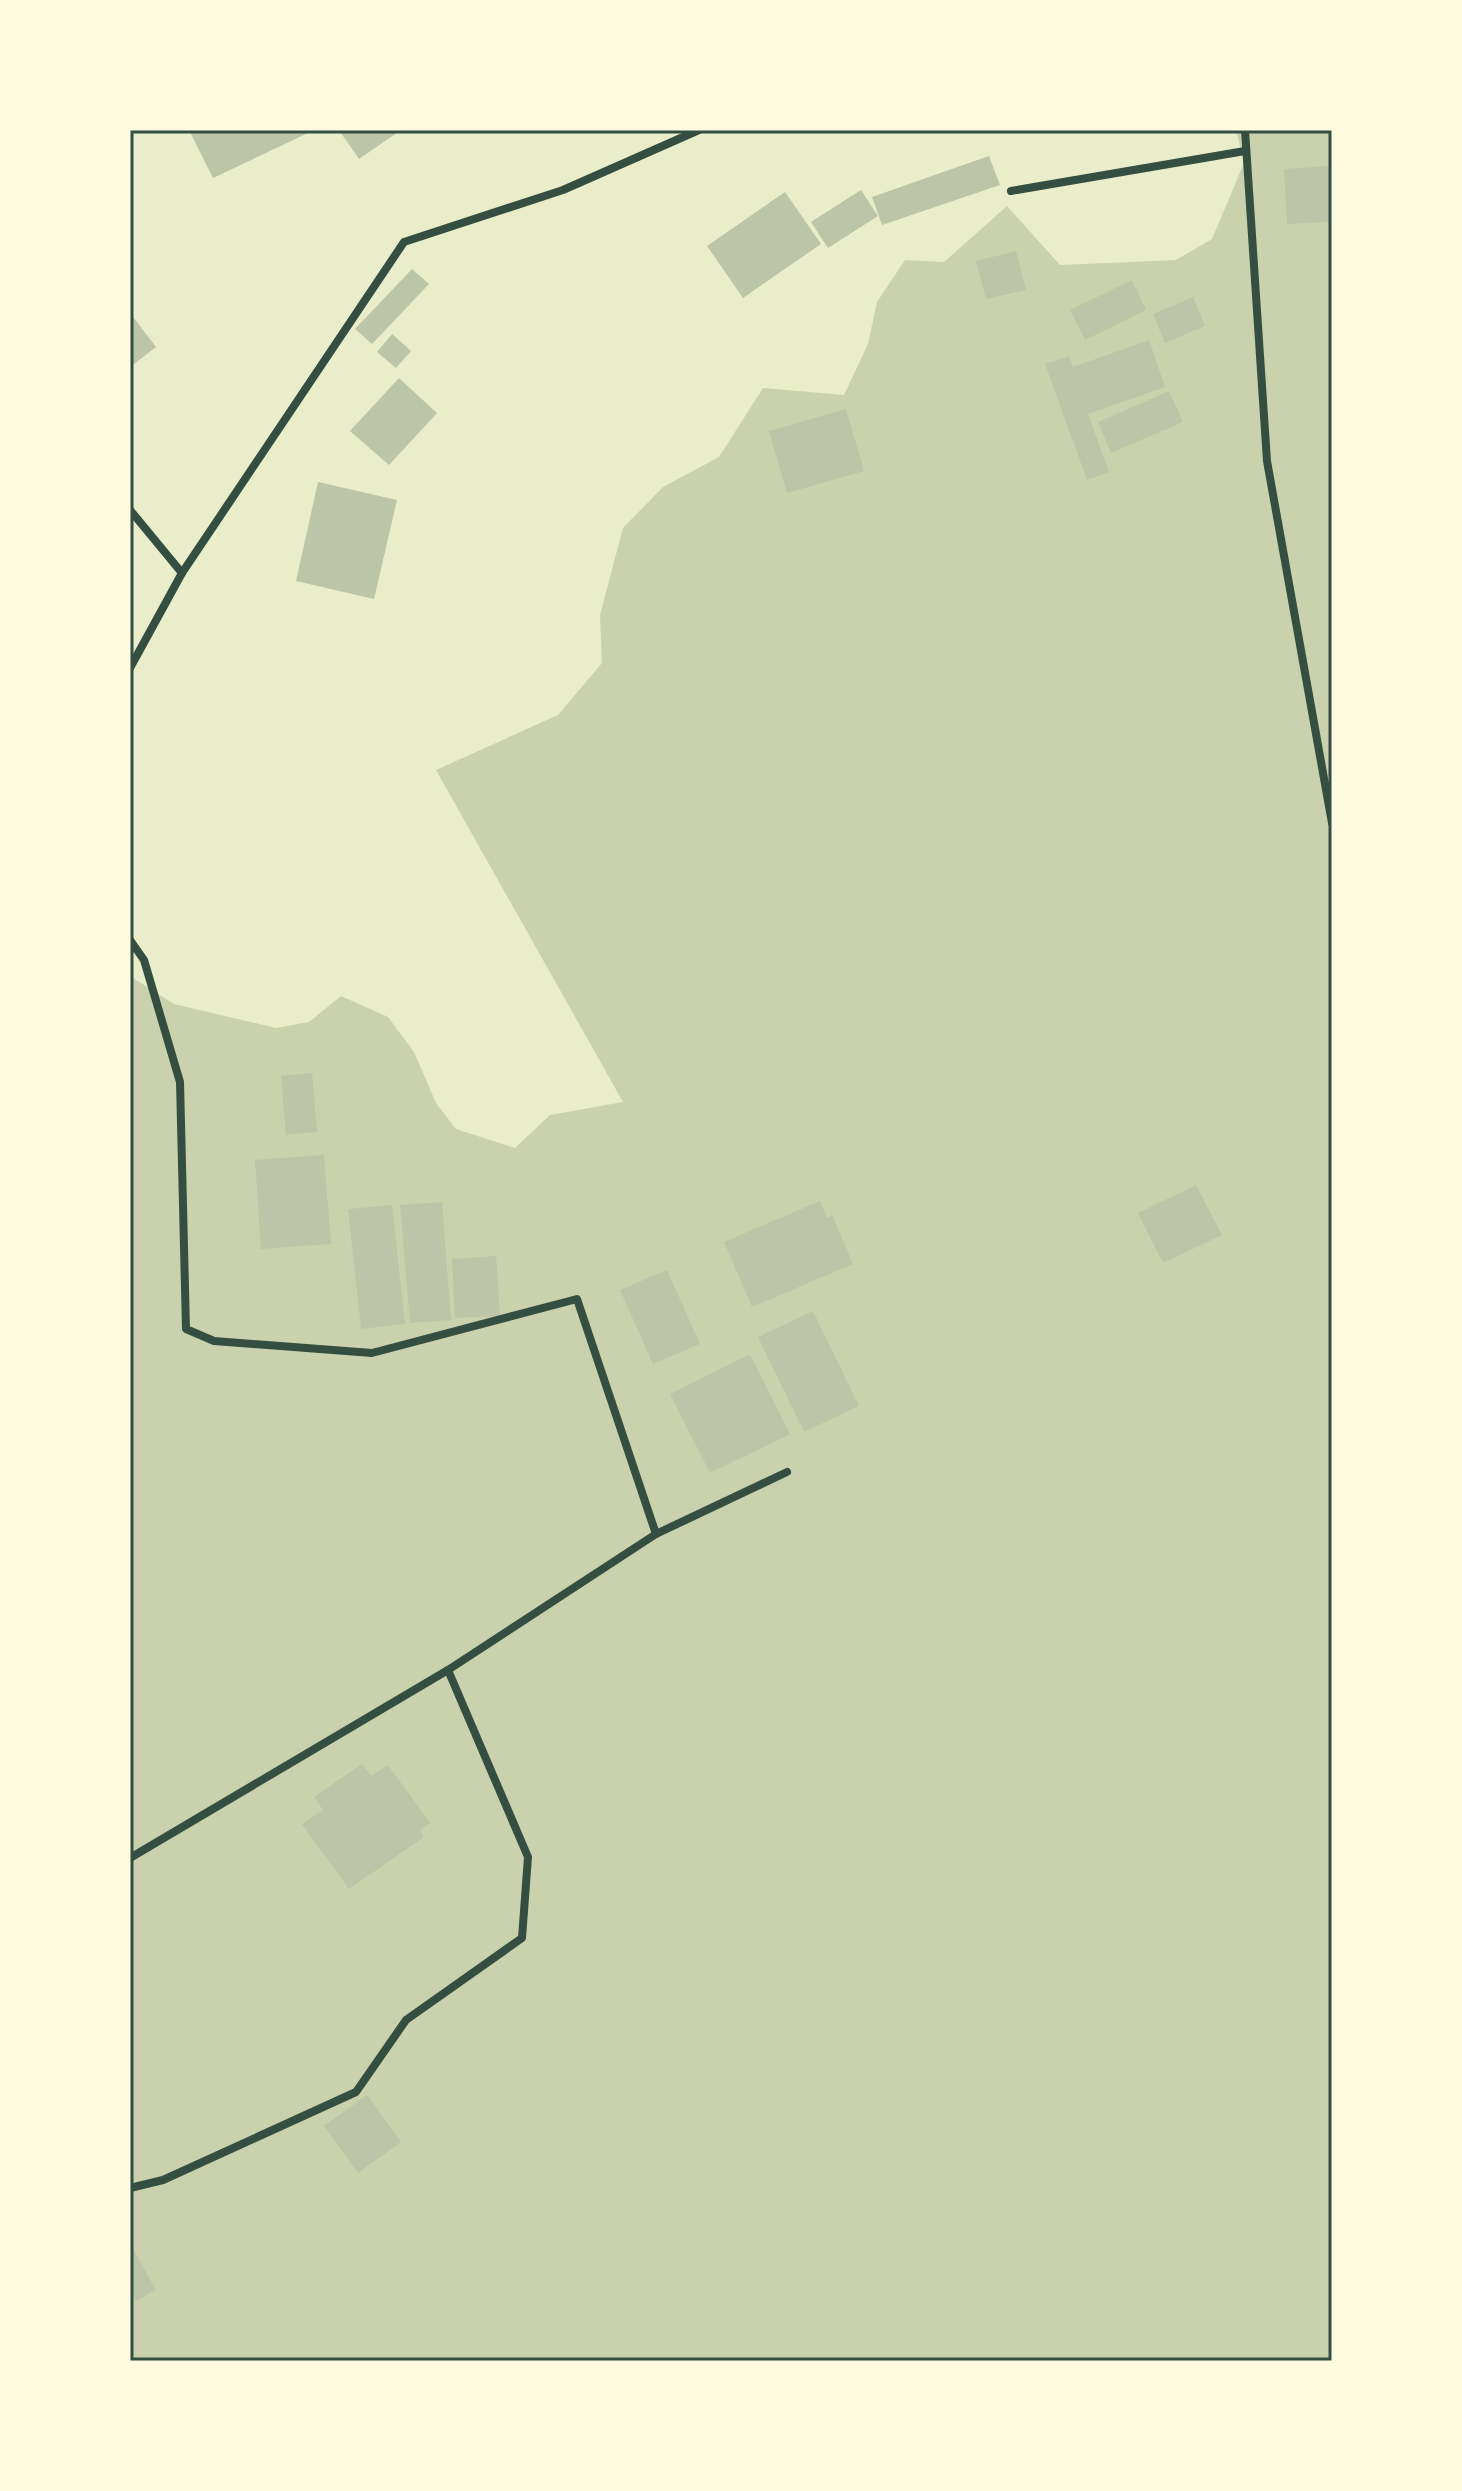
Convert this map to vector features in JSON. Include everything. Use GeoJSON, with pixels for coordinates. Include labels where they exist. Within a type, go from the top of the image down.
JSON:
{"type":"FeatureCollection","features":[{"type":"Feature","properties":{"kind":"street"},"geometry":{"type":"LineString","coordinates":[[130,668],[182,573],[404,242],[563,190],[699,130]]}},
{"type":"Feature","properties":{"kind":"street"},"geometry":{"type":"LineString","coordinates":[[1245,130],[1267,461],[1332,823]]}},
{"type":"Feature","properties":{"kind":"street"},"geometry":{"type":"LineString","coordinates":[[1011,191],[1245,151]]}},
{"type":"Feature","properties":{"kind":"street"},"geometry":{"type":"LineString","coordinates":[[130,510],[182,573]]}},
{"type":"Feature","properties":{"kind":"street"},"geometry":{"type":"LineString","coordinates":[[130,940],[144,960],[180,1082],[186,1329],[214,1341],[372,1353],[577,1299],[656,1534]]}},
{"type":"Feature","properties":{"kind":"street"},"geometry":{"type":"LineString","coordinates":[[130,1858],[448,1670],[656,1534],[787,1472]]}},
{"type":"Feature","properties":{"kind":"street"},"geometry":{"type":"LineString","coordinates":[[130,2188],[163,2180],[356,2092],[406,2020],[522,1938],[528,1857],[448,1670]]}},
{"type":"Feature","properties":{"kind":"green space"},"geometry":{"type":"Polygon","coordinates":[[[1236,130],[1332,130],[1332,2361],[130,2361],[130,976],[174,1004],[276,1028],[309,1022],[341,996],[388,1017],[414,1052],[436,1103],[456,1129],[515,1148],[550,1115],[623,1102],[436,770],[558,715],[602,663],[600,615],[623,528],[663,487],[719,457],[763,388],[844,395],[868,344],[877,302],[905,260],[944,262],[1007,206],[1060,265],[1176,260],[1212,239],[1244,163],[1236,130]]]}},
{"type":"Feature","properties":{"kind":"building"},"geometry":{"type":"Polygon","coordinates":[[[189,130],[307,130],[308,133],[213,178],[189,130]]]}},
{"type":"Feature","properties":{"kind":"building"},"geometry":{"type":"Polygon","coordinates":[[[339,130],[401,130],[359,159],[339,130]]]}},
{"type":"Feature","properties":{"kind":"building"},"geometry":{"type":"Polygon","coordinates":[[[989,156],[1000,185],[882,225],[872,197],[989,156]]]}},
{"type":"Feature","properties":{"kind":"building"},"geometry":{"type":"Polygon","coordinates":[[[1332,166],[1332,222],[1287,224],[1284,169],[1332,166]]]}},
{"type":"Feature","properties":{"kind":"building"},"geometry":{"type":"Polygon","coordinates":[[[861,190],[878,216],[828,248],[811,222],[861,190]]]}},
{"type":"Feature","properties":{"kind":"building"},"geometry":{"type":"Polygon","coordinates":[[[785,192],[821,244],[743,298],[707,246],[785,192]]]}},
{"type":"Feature","properties":{"kind":"building"},"geometry":{"type":"Polygon","coordinates":[[[1016,251],[1026,290],[986,299],[976,261],[1016,251]]]}},
{"type":"Feature","properties":{"kind":"building"},"geometry":{"type":"Polygon","coordinates":[[[412,269],[429,284],[372,344],[355,329],[412,269]]]}},
{"type":"Feature","properties":{"kind":"building"},"geometry":{"type":"Polygon","coordinates":[[[1132,280],[1146,310],[1085,340],[1070,310],[1132,280]]]}},
{"type":"Feature","properties":{"kind":"building"},"geometry":{"type":"Polygon","coordinates":[[[1193,297],[1205,326],[1165,343],[1153,314],[1193,297]]]}},
{"type":"Feature","properties":{"kind":"building"},"geometry":{"type":"Polygon","coordinates":[[[130,313],[156,347],[130,367],[130,313]]]}},
{"type":"Feature","properties":{"kind":"building"},"geometry":{"type":"Polygon","coordinates":[[[392,334],[411,351],[396,368],[377,352],[392,334]]]}},
{"type":"Feature","properties":{"kind":"building"},"geometry":{"type":"Polygon","coordinates":[[[1149,340],[1165,387],[1088,414],[1109,472],[1087,480],[1045,364],[1069,356],[1073,367],[1149,340]]]}},
{"type":"Feature","properties":{"kind":"building"},"geometry":{"type":"Polygon","coordinates":[[[399,378],[437,413],[389,465],[350,431],[399,378]]]}},
{"type":"Feature","properties":{"kind":"building"},"geometry":{"type":"Polygon","coordinates":[[[1169,391],[1183,422],[1111,453],[1098,422],[1169,391]]]}},
{"type":"Feature","properties":{"kind":"building"},"geometry":{"type":"Polygon","coordinates":[[[846,409],[864,471],[787,493],[769,431],[846,409]]]}},
{"type":"Feature","properties":{"kind":"building"},"geometry":{"type":"Polygon","coordinates":[[[318,482],[397,500],[374,599],[296,581],[318,482]]]}},
{"type":"Feature","properties":{"kind":"building"},"geometry":{"type":"Polygon","coordinates":[[[312,1073],[317,1132],[286,1135],[281,1076],[312,1073]]]}},
{"type":"Feature","properties":{"kind":"building"},"geometry":{"type":"Polygon","coordinates":[[[324,1155],[331,1244],[261,1249],[255,1160],[324,1155]]]}},
{"type":"Feature","properties":{"kind":"building"},"geometry":{"type":"Polygon","coordinates":[[[1196,1185],[1222,1235],[1163,1263],[1138,1213],[1196,1185]]]}},
{"type":"Feature","properties":{"kind":"building"},"geometry":{"type":"Polygon","coordinates":[[[820,1201],[827,1218],[832,1215],[853,1264],[752,1307],[724,1242],[820,1201]]]}},
{"type":"Feature","properties":{"kind":"building"},"geometry":{"type":"Polygon","coordinates":[[[442,1202],[451,1320],[410,1323],[400,1205],[442,1202]]]}},
{"type":"Feature","properties":{"kind":"building"},"geometry":{"type":"Polygon","coordinates":[[[392,1205],[405,1324],[361,1329],[348,1209],[392,1205]]]}},
{"type":"Feature","properties":{"kind":"building"},"geometry":{"type":"Polygon","coordinates":[[[496,1256],[500,1316],[455,1318],[452,1259],[496,1256]]]}},
{"type":"Feature","properties":{"kind":"building"},"geometry":{"type":"Polygon","coordinates":[[[667,1270],[700,1344],[653,1364],[620,1290],[667,1270]]]}},
{"type":"Feature","properties":{"kind":"building"},"geometry":{"type":"Polygon","coordinates":[[[813,1311],[859,1406],[804,1432],[758,1337],[813,1311]]]}},
{"type":"Feature","properties":{"kind":"building"},"geometry":{"type":"Polygon","coordinates":[[[750,1354],[790,1434],[710,1473],[670,1394],[750,1354]]]}},
{"type":"Feature","properties":{"kind":"building"},"geometry":{"type":"Polygon","coordinates":[[[362,1764],[371,1776],[388,1765],[430,1823],[420,1830],[424,1837],[349,1889],[302,1824],[323,1810],[314,1797],[362,1764]]]}},
{"type":"Feature","properties":{"kind":"building"},"geometry":{"type":"Polygon","coordinates":[[[367,2095],[401,2142],[358,2173],[324,2126],[367,2095]]]}},
{"type":"Feature","properties":{"kind":"building"},"geometry":{"type":"Polygon","coordinates":[[[130,2243],[156,2290],[136,2301],[130,2290],[130,2243]]]}}]}
